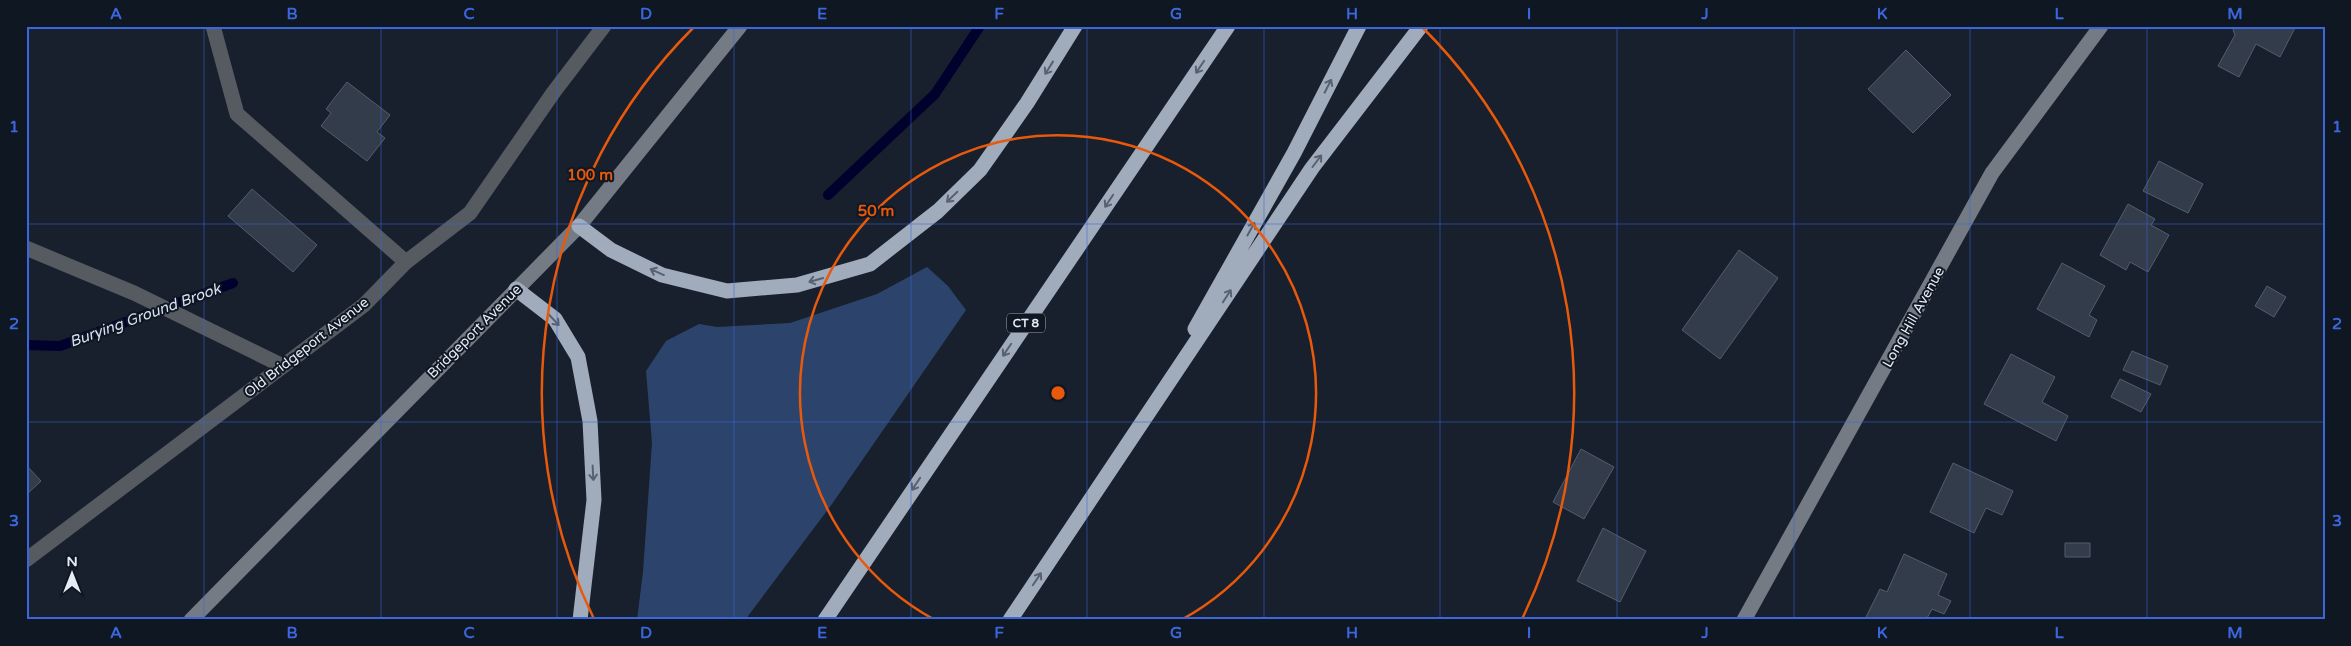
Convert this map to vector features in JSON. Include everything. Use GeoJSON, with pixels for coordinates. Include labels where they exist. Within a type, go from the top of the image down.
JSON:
{"type":"FeatureCollection","features":[{"type":"Feature","properties":{"kind":"highway"},"geometry":{"type":"LineString","coordinates":[[579,226],[611,250],[662,275],[727,291],[798,285],[870,264],[938,211],[980,170],[1027,104],[1075,26]]}},
{"type":"Feature","properties":{"kind":"highway","name":"CT 8"},"geometry":{"type":"LineString","coordinates":[[824,620],[1228,26]]}},
{"type":"Feature","properties":{"kind":"highway"},"geometry":{"type":"LineString","coordinates":[[1133,439],[1294,153],[1359,26]]}},
{"type":"Feature","properties":{"kind":"highway"},"geometry":{"type":"LineString","coordinates":[[1010,620],[1133,439],[1312,168],[1421,26]]}},
{"type":"Feature","properties":{"kind":"highway"},"geometry":{"type":"LineString","coordinates":[[516,289],[555,319],[578,357],[590,421],[594,500],[580,620]]}},
{"type":"Feature","properties":{"kind":"main road","name":"Bridgeport Avenue"},"geometry":{"type":"LineString","coordinates":[[191,620],[579,226],[740,26]]}},
{"type":"Feature","properties":{"kind":"main road","name":"Long Hill Avenue"},"geometry":{"type":"LineString","coordinates":[[1744,620],[1992,173],[2101,26]]}},
{"type":"Feature","properties":{"kind":"street"},"geometry":{"type":"LineString","coordinates":[[213,26],[237,114],[406,262]]}},
{"type":"Feature","properties":{"kind":"street","name":"Old Bridgeport Avenue"},"geometry":{"type":"LineString","coordinates":[[26,560],[364,305],[406,262],[470,213],[554,93],[604,26]]}},
{"type":"Feature","properties":{"kind":"street"},"geometry":{"type":"LineString","coordinates":[[26,248],[134,293],[283,366]]}},
{"type":"Feature","properties":{"kind":"shaded area"},"geometry":{"type":"Polygon","coordinates":[[[927,267],[948,286],[966,310],[832,504],[745,620],[637,620],[643,572],[652,443],[646,371],[666,341],[699,324],[717,327],[790,323],[877,294],[927,267]]]}},
{"type":"Feature","properties":{"kind":"building"},"geometry":{"type":"Polygon","coordinates":[[[2235,26],[2296,26],[2280,57],[2256,44],[2239,77],[2218,66],[2235,35],[2233,30],[2235,26]]]}},
{"type":"Feature","properties":{"kind":"building"},"geometry":{"type":"Polygon","coordinates":[[[1906,50],[1951,95],[1913,133],[1868,89],[1906,50]]]}},
{"type":"Feature","properties":{"kind":"building"},"geometry":{"type":"Polygon","coordinates":[[[347,82],[390,115],[377,132],[385,138],[367,161],[321,126],[331,113],[326,109],[347,82]]]}},
{"type":"Feature","properties":{"kind":"building"},"geometry":{"type":"Polygon","coordinates":[[[2159,161],[2203,184],[2188,213],[2143,191],[2159,161]]]}},
{"type":"Feature","properties":{"kind":"building"},"geometry":{"type":"Polygon","coordinates":[[[252,189],[317,245],[293,272],[228,216],[252,189]]]}},
{"type":"Feature","properties":{"kind":"building"},"geometry":{"type":"Polygon","coordinates":[[[2128,204],[2155,219],[2151,225],[2169,235],[2148,272],[2130,262],[2126,270],[2100,255],[2128,204]]]}},
{"type":"Feature","properties":{"kind":"building"},"geometry":{"type":"Polygon","coordinates":[[[1739,250],[1778,278],[1720,359],[1682,330],[1739,250]]]}},
{"type":"Feature","properties":{"kind":"building"},"geometry":{"type":"Polygon","coordinates":[[[2062,263],[2105,286],[2089,315],[2097,320],[2089,337],[2037,309],[2062,263]]]}},
{"type":"Feature","properties":{"kind":"building"},"geometry":{"type":"Polygon","coordinates":[[[2267,286],[2286,297],[2274,317],[2255,306],[2267,286]]]}},
{"type":"Feature","properties":{"kind":"building"},"geometry":{"type":"Polygon","coordinates":[[[2132,351],[2168,366],[2160,385],[2123,370],[2132,351]]]}},
{"type":"Feature","properties":{"kind":"building"},"geometry":{"type":"Polygon","coordinates":[[[2011,354],[2055,377],[2042,402],[2068,416],[2056,441],[1984,404],[2011,354]]]}},
{"type":"Feature","properties":{"kind":"building"},"geometry":{"type":"Polygon","coordinates":[[[2120,379],[2151,394],[2141,412],[2111,397],[2120,379]]]}},
{"type":"Feature","properties":{"kind":"building"},"geometry":{"type":"Polygon","coordinates":[[[1581,449],[1614,467],[1584,519],[1553,502],[1581,449]]]}},
{"type":"Feature","properties":{"kind":"building"},"geometry":{"type":"Polygon","coordinates":[[[1953,463],[2013,491],[2002,515],[1986,508],[1974,533],[1930,512],[1953,463]]]}},
{"type":"Feature","properties":{"kind":"building"},"geometry":{"type":"Polygon","coordinates":[[[26,465],[41,481],[26,495],[26,465]]]}},
{"type":"Feature","properties":{"kind":"building"},"geometry":{"type":"Polygon","coordinates":[[[1603,528],[1646,551],[1620,602],[1577,581],[1603,528]]]}},
{"type":"Feature","properties":{"kind":"building"},"geometry":{"type":"Polygon","coordinates":[[[2065,543],[2090,543],[2090,557],[2065,557],[2065,543]]]}},
{"type":"Feature","properties":{"kind":"building"},"geometry":{"type":"Polygon","coordinates":[[[1904,554],[1947,574],[1938,595],[1951,601],[1944,614],[1932,609],[1926,620],[1865,619],[1880,589],[1887,592],[1904,554]]]}},
{"type":"Feature","properties":{"kind":"waterway","name":"Burying Ground Brook"},"geometry":{"type":"LineString","coordinates":[[828,195],[935,94],[980,26]]}},
{"type":"Feature","properties":{"kind":"waterway","name":"Burying Ground Brook"},"geometry":{"type":"LineString","coordinates":[[26,345],[60,346],[233,283]]}}]}
